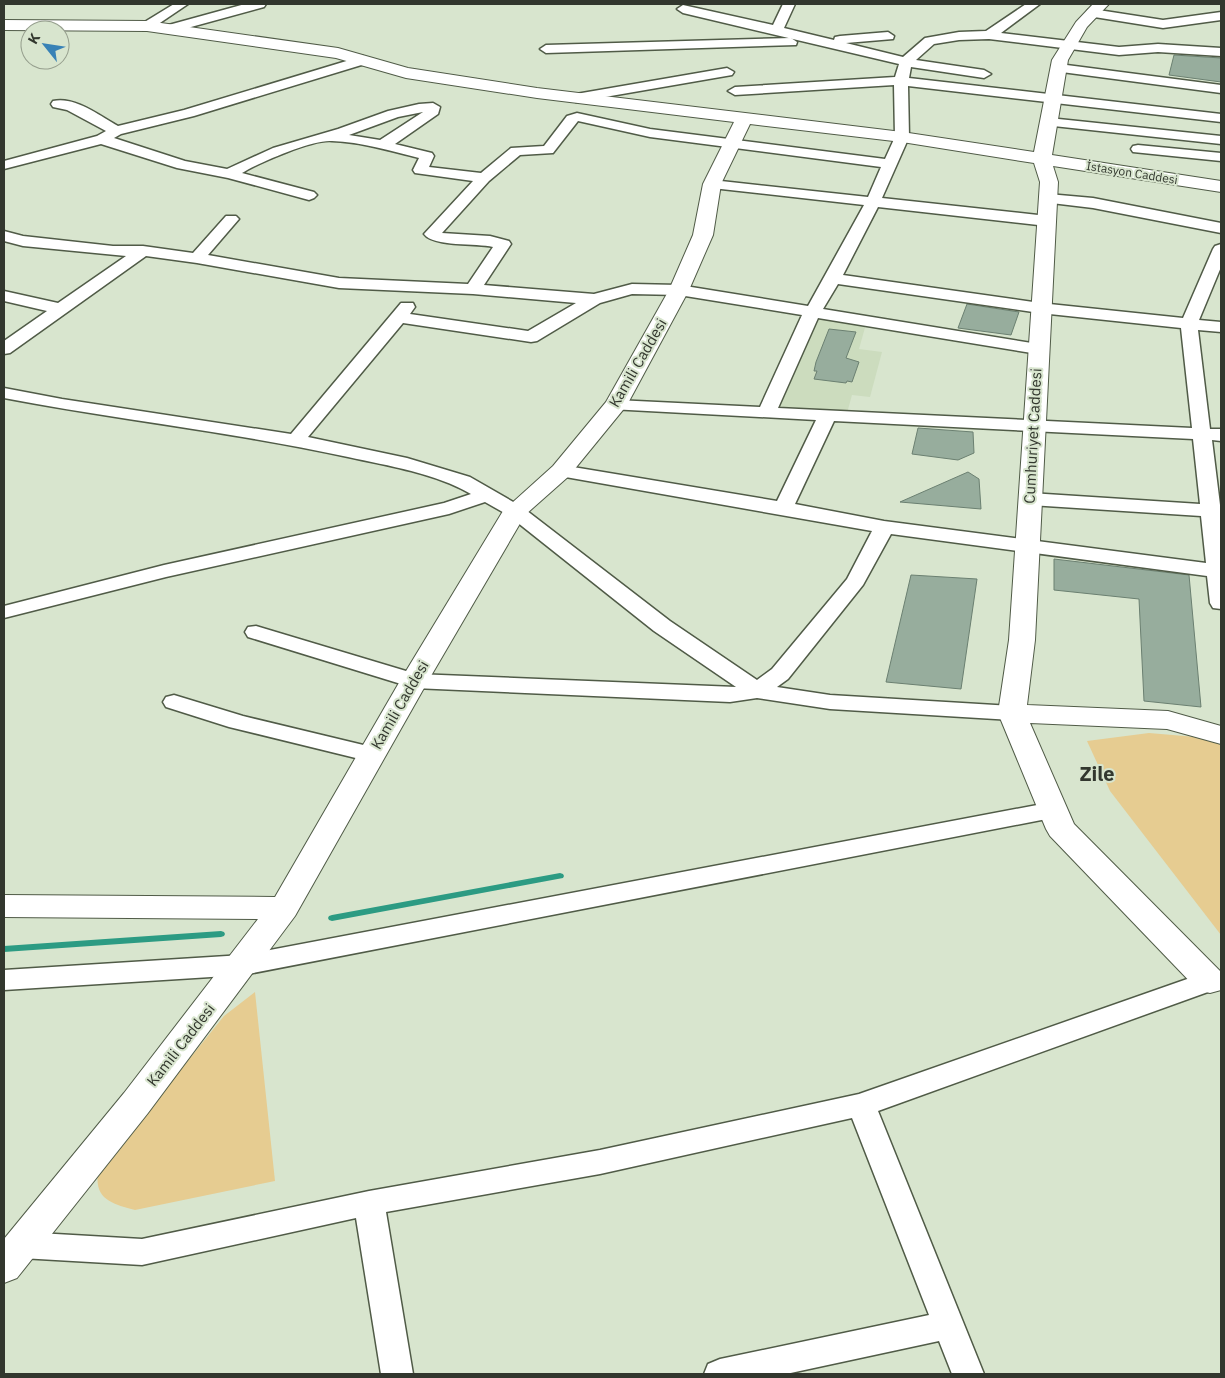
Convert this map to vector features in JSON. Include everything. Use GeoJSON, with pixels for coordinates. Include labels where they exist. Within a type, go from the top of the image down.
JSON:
{"type":"FeatureCollection","features":[{"type":"Feature","properties":{"kind":"main road"},"geometry":{"type":"LineString","coordinates":[[1042,159],[1060,60],[1081,25],[1097,9]]}},
{"type":"Feature","properties":{"kind":"main road","name":"İstasyon Caddesi"},"geometry":{"type":"LineString","coordinates":[[4,25],[147,26],[338,53],[406,72],[576,98],[902,137],[1221,187]]}},
{"type":"Feature","properties":{"kind":"main road","name":"Kamili Caddesi"},"geometry":{"type":"LineString","coordinates":[[12,1256],[136,1103],[243,965],[284,908],[414,681],[515,511],[561,471],[616,405],[679,290],[703,235],[712,184],[744,118]]}},
{"type":"Feature","properties":{"kind":"main road","name":"Cumhuriyet Caddesi"},"geometry":{"type":"LineString","coordinates":[[1012,713],[1022,640],[1040,308],[1049,182],[1042,159]]}},
{"type":"Feature","properties":{"kind":"main road"},"geometry":{"type":"LineString","coordinates":[[1217,986],[1061,828],[1012,713],[1168,720],[1221,717]]}},
{"type":"Feature","properties":{"kind":"main road"},"geometry":{"type":"LineString","coordinates":[[1168,720],[1221,735]]}},
{"type":"Feature","properties":{"kind":"main road"},"geometry":{"type":"LineString","coordinates":[[4,906],[284,908]]}},
{"type":"Feature","properties":{"kind":"street"},"geometry":{"type":"LineString","coordinates":[[147,26],[182,4]]}},
{"type":"Feature","properties":{"kind":"street"},"geometry":{"type":"LineString","coordinates":[[169,29],[260,4]]}},
{"type":"Feature","properties":{"kind":"street"},"geometry":{"type":"LineString","coordinates":[[777,30],[789,4]]}},
{"type":"Feature","properties":{"kind":"street"},"geometry":{"type":"LineString","coordinates":[[989,35],[1034,4]]}},
{"type":"Feature","properties":{"kind":"street"},"geometry":{"type":"LineString","coordinates":[[678,7],[906,62],[984,74]]}},
{"type":"Feature","properties":{"kind":"street"},"geometry":{"type":"LineString","coordinates":[[678,7],[704,21],[735,91],[744,118]]}},
{"type":"Feature","properties":{"kind":"street"},"geometry":{"type":"LineString","coordinates":[[1097,9],[1163,24],[1210,16],[1221,16]]}},
{"type":"Feature","properties":{"kind":"street"},"geometry":{"type":"LineString","coordinates":[[1155,80],[1158,48],[1163,24]]}},
{"type":"Feature","properties":{"kind":"street"},"geometry":{"type":"LineString","coordinates":[[767,412],[812,313],[833,278],[873,202],[902,137],[901,81],[906,62],[930,41],[959,36],[989,35],[1119,51],[1158,48],[1221,52]]}},
{"type":"Feature","properties":{"kind":"street"},"geometry":{"type":"LineString","coordinates":[[546,49],[821,41],[888,36]]}},
{"type":"Feature","properties":{"kind":"street"},"geometry":{"type":"LineString","coordinates":[[4,165],[102,139],[116,131],[190,113],[363,60]]}},
{"type":"Feature","properties":{"kind":"street"},"geometry":{"type":"LineString","coordinates":[[1059,68],[1221,89]]}},
{"type":"Feature","properties":{"kind":"street"},"geometry":{"type":"LineString","coordinates":[[576,98],[727,72]]}},
{"type":"Feature","properties":{"kind":"street"},"geometry":{"type":"LineString","coordinates":[[735,91],[901,81],[1053,97],[1221,118]]}},
{"type":"Feature","properties":{"kind":"street"},"geometry":{"type":"LineString","coordinates":[[58,104],[71,106],[116,131]]}},
{"type":"Feature","properties":{"kind":"street"},"geometry":{"type":"LineString","coordinates":[[229,174],[238,168],[273,154],[330,136],[390,113],[433,107],[433,111],[383,144]]}},
{"type":"Feature","properties":{"kind":"street"},"geometry":{"type":"LineString","coordinates":[[473,290],[503,244],[490,241],[439,237],[432,234],[484,178],[516,150],[548,150],[572,119],[577,117],[650,133],[890,164]]}},
{"type":"Feature","properties":{"kind":"street"},"geometry":{"type":"LineString","coordinates":[[1049,122],[1221,140]]}},
{"type":"Feature","properties":{"kind":"street"},"geometry":{"type":"LineString","coordinates":[[330,136],[369,144],[383,144],[428,156],[420,170],[484,178]]}},
{"type":"Feature","properties":{"kind":"street"},"geometry":{"type":"LineString","coordinates":[[102,139],[182,165],[229,174],[309,195]]}},
{"type":"Feature","properties":{"kind":"street"},"geometry":{"type":"LineString","coordinates":[[1138,149],[1221,158]]}},
{"type":"Feature","properties":{"kind":"street"},"geometry":{"type":"LineString","coordinates":[[712,184],[873,202],[1047,210],[1092,203],[1221,228]]}},
{"type":"Feature","properties":{"kind":"street"},"geometry":{"type":"LineString","coordinates":[[197,258],[231,219]]}},
{"type":"Feature","properties":{"kind":"street"},"geometry":{"type":"LineString","coordinates":[[4,236],[23,241],[113,251],[143,251],[197,258],[339,283],[594,299]]}},
{"type":"Feature","properties":{"kind":"street"},"geometry":{"type":"LineString","coordinates":[[1221,249],[1189,323],[1202,434],[1216,510],[1221,603]]}},
{"type":"Feature","properties":{"kind":"street"},"geometry":{"type":"LineString","coordinates":[[4,349],[143,251]]}},
{"type":"Feature","properties":{"kind":"street"},"geometry":{"type":"LineString","coordinates":[[833,278],[1040,308],[1221,327]]}},
{"type":"Feature","properties":{"kind":"street"},"geometry":{"type":"LineString","coordinates":[[296,440],[424,287]]}},
{"type":"Feature","properties":{"kind":"street"},"geometry":{"type":"LineString","coordinates":[[397,317],[531,338],[594,299],[632,289],[679,290],[1038,349]]}},
{"type":"Feature","properties":{"kind":"street"},"geometry":{"type":"LineString","coordinates":[[4,296],[62,309]]}},
{"type":"Feature","properties":{"kind":"street"},"geometry":{"type":"LineString","coordinates":[[4,393],[62,404],[296,440],[407,464],[463,481],[515,511],[662,626],[757,691]]}},
{"type":"Feature","properties":{"kind":"street"},"geometry":{"type":"LineString","coordinates":[[616,405],[1221,435]]}},
{"type":"Feature","properties":{"kind":"street"},"geometry":{"type":"LineString","coordinates":[[783,508],[828,416]]}},
{"type":"Feature","properties":{"kind":"street"},"geometry":{"type":"LineString","coordinates":[[561,471],[884,527],[1218,572]]}},
{"type":"Feature","properties":{"kind":"street"},"geometry":{"type":"LineString","coordinates":[[4,612],[164,571],[450,508],[487,495]]}},
{"type":"Feature","properties":{"kind":"street"},"geometry":{"type":"LineString","coordinates":[[1030,499],[1216,510]]}},
{"type":"Feature","properties":{"kind":"street"},"geometry":{"type":"LineString","coordinates":[[757,691],[780,674],[856,581],[884,527]]}},
{"type":"Feature","properties":{"kind":"street"},"geometry":{"type":"LineString","coordinates":[[256,632],[414,681],[730,695],[757,691],[830,702],[1012,713]]}},
{"type":"Feature","properties":{"kind":"street"},"geometry":{"type":"LineString","coordinates":[[174,702],[237,722],[372,754]]}},
{"type":"Feature","properties":{"kind":"street"},"geometry":{"type":"LineString","coordinates":[[4,980],[243,965],[1053,810]]}},
{"type":"Feature","properties":{"kind":"street"},"geometry":{"type":"LineString","coordinates":[[12,1256],[142,1252],[369,1204],[600,1162],[861,1105],[1217,986]]}},
{"type":"Feature","properties":{"kind":"street"},"geometry":{"type":"LineString","coordinates":[[861,1105],[968,1374]]}},
{"type":"Feature","properties":{"kind":"street"},"geometry":{"type":"LineString","coordinates":[[369,1204],[397,1374]]}},
{"type":"Feature","properties":{"kind":"street"},"geometry":{"type":"LineString","coordinates":[[720,1374],[948,1325]]}},
{"type":"Feature","properties":{"kind":"shaded area"},"geometry":{"type":"Polygon","coordinates":[[[817,316],[866,324],[859,349],[882,352],[870,397],[852,395],[847,413],[777,410],[817,316]]]}},
{"type":"Feature","properties":{"kind":"shaded area"},"geometry":{"type":"Polygon","coordinates":[[[1149,733],[1208,738],[1221,745],[1221,935],[1110,791],[1087,741],[1149,733]]]}},
{"type":"Feature","properties":{"kind":"shaded area"},"geometry":{"type":"Polygon","coordinates":[[[255,992],[275,1181],[135,1210],[113,1203],[107,1199],[99,1189],[98,1172],[224,1016],[255,992]]]}},
{"type":"Feature","properties":{"kind":"building"},"geometry":{"type":"Polygon","coordinates":[[[1174,55],[1221,58],[1221,82],[1169,75],[1174,55]]]}},
{"type":"Feature","properties":{"kind":"building"},"geometry":{"type":"Polygon","coordinates":[[[967,304],[1019,312],[1011,335],[958,328],[967,304]]]}},
{"type":"Feature","properties":{"kind":"building"},"geometry":{"type":"Polygon","coordinates":[[[829,329],[856,332],[846,358],[859,362],[852,382],[814,379],[817,371],[814,371],[816,362],[829,329]]]}},
{"type":"Feature","properties":{"kind":"building"},"geometry":{"type":"Polygon","coordinates":[[[918,428],[973,432],[974,453],[958,460],[912,454],[918,428]]]}},
{"type":"Feature","properties":{"kind":"building"},"geometry":{"type":"Polygon","coordinates":[[[968,472],[979,479],[981,509],[900,502],[968,472]]]}},
{"type":"Feature","properties":{"kind":"building"},"geometry":{"type":"Polygon","coordinates":[[[1054,559],[1189,575],[1201,707],[1144,701],[1139,599],[1054,590],[1054,559]]]}},
{"type":"Feature","properties":{"kind":"building"},"geometry":{"type":"Polygon","coordinates":[[[911,575],[977,579],[961,689],[886,682],[911,575]]]}},
{"type":"Feature","properties":{"kind":"waterway"},"geometry":{"type":"LineString","coordinates":[[332,918],[560,876]]}},
{"type":"Feature","properties":{"kind":"waterway"},"geometry":{"type":"LineString","coordinates":[[4,949],[221,934]]}},
{"type":"Feature","properties":{"kind":"district","name":"Zile"},"geometry":{"type":"Point","coordinates":[1097,774]}}]}
